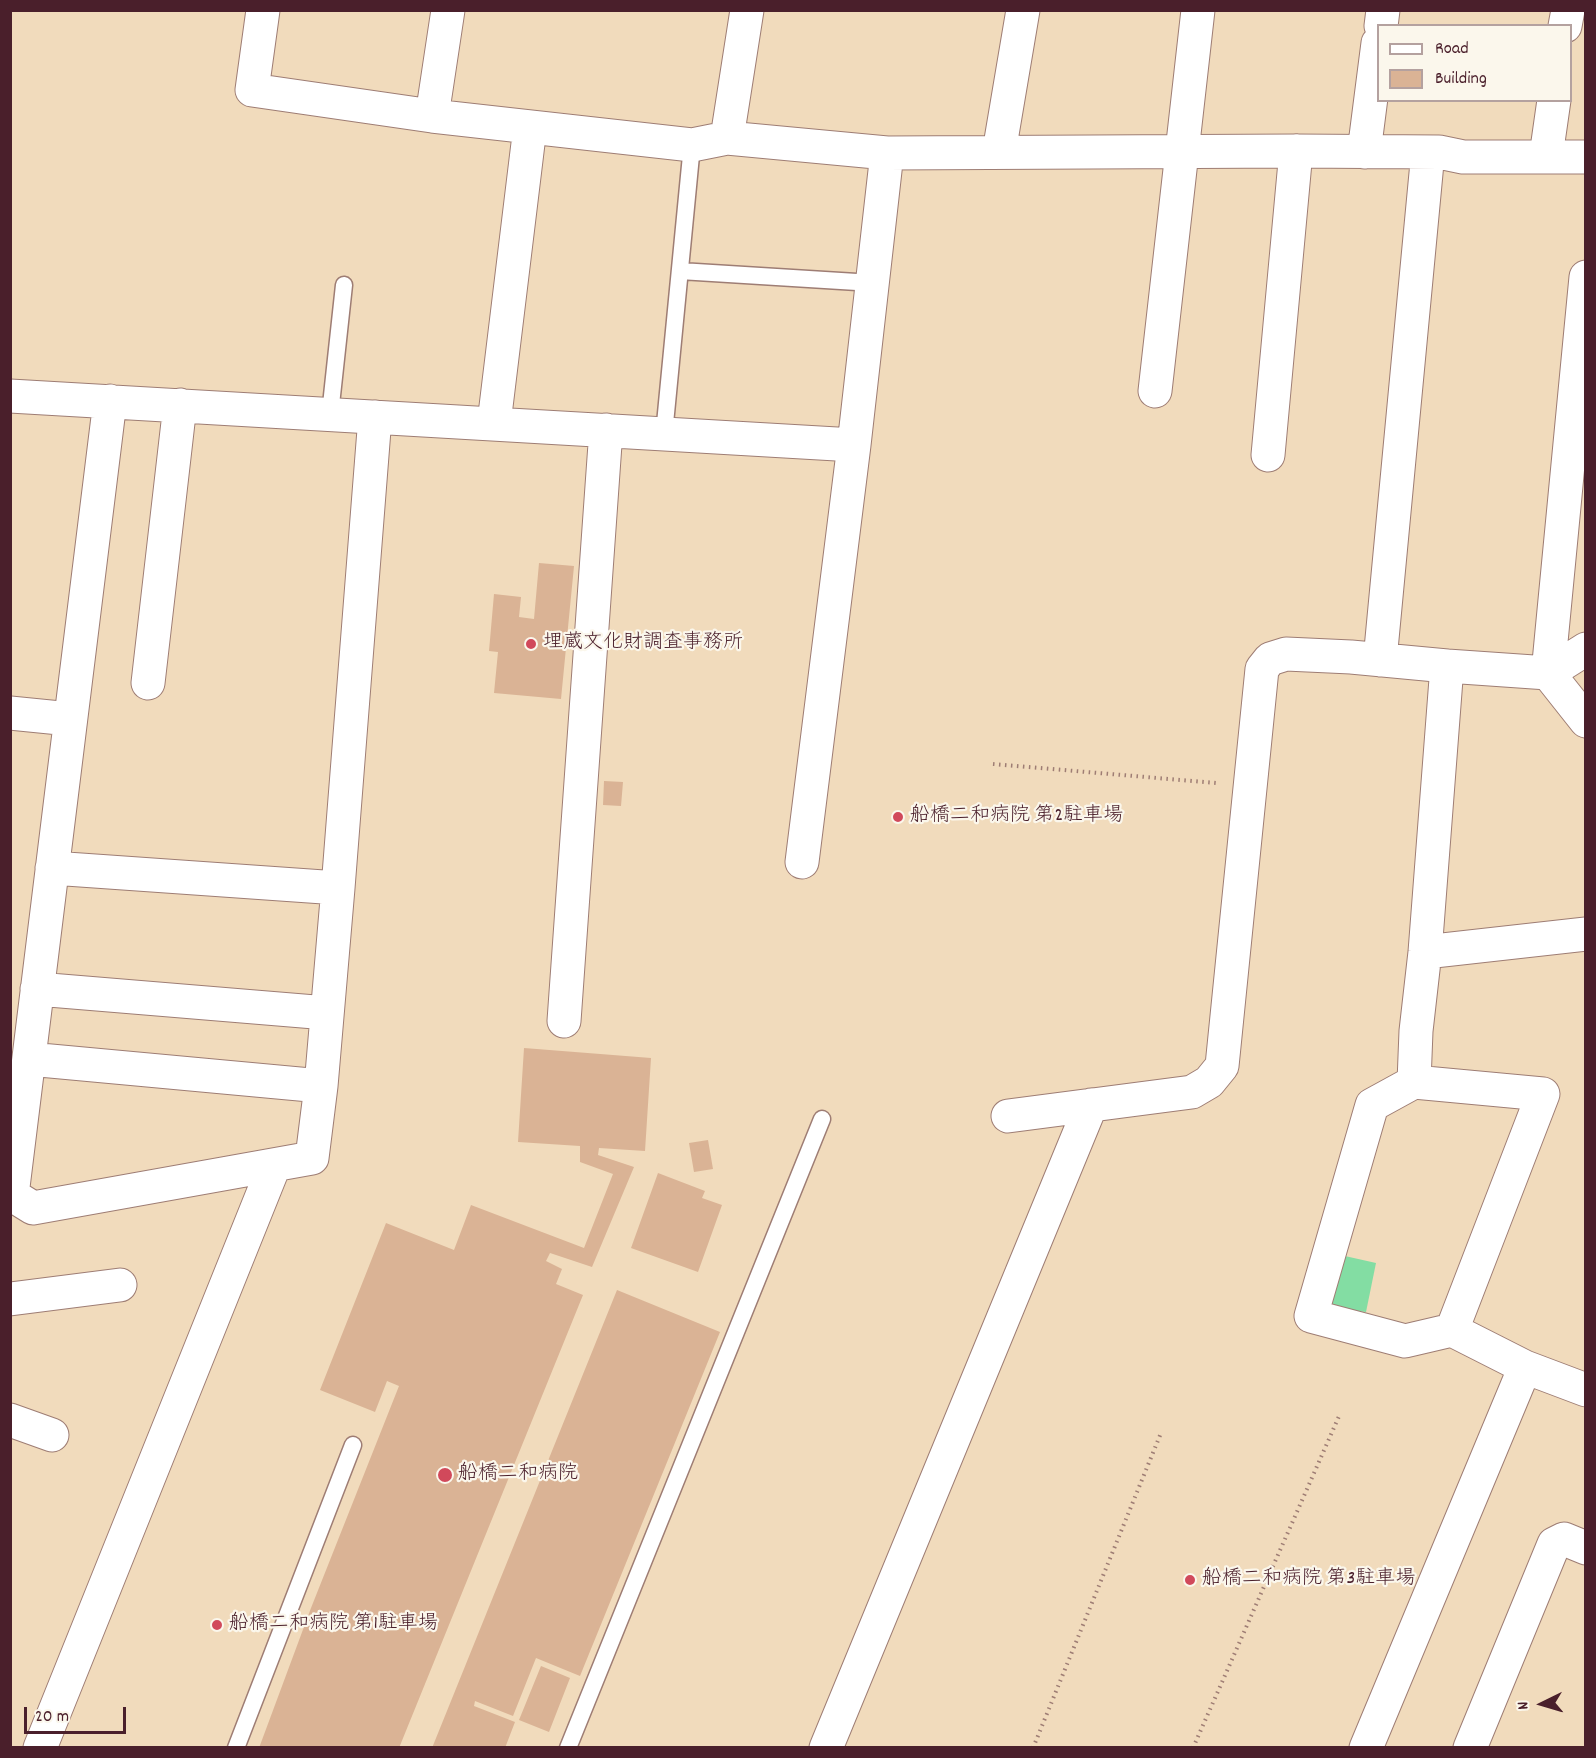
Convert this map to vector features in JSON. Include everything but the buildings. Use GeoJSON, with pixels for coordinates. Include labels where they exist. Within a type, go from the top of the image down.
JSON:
{"type":"FeatureCollection","features":[{"type":"Feature","properties":{"kind":"street"},"geometry":{"type":"LineString","coordinates":[[263,10],[252,90],[432,116],[692,145],[727,138],[887,153],[1296,151],[1439,152],[1463,157],[1586,156]]}},
{"type":"Feature","properties":{"kind":"street"},"geometry":{"type":"LineString","coordinates":[[432,116],[448,10]]}},
{"type":"Feature","properties":{"kind":"street"},"geometry":{"type":"LineString","coordinates":[[727,138],[747,10]]}},
{"type":"Feature","properties":{"kind":"street"},"geometry":{"type":"LineString","coordinates":[[999,152],[1023,10]]}},
{"type":"Feature","properties":{"kind":"street"},"geometry":{"type":"LineString","coordinates":[[1155,391],[1198,10]]}},
{"type":"Feature","properties":{"kind":"street"},"geometry":{"type":"LineString","coordinates":[[1364,152],[1377,51]]}},
{"type":"Feature","properties":{"kind":"street"},"geometry":{"type":"LineString","coordinates":[[1546,156],[1554,102]]}},
{"type":"Feature","properties":{"kind":"street"},"geometry":{"type":"LineString","coordinates":[[494,423],[530,127]]}},
{"type":"Feature","properties":{"kind":"street"},"geometry":{"type":"LineString","coordinates":[[1268,454],[1296,151]]}},
{"type":"Feature","properties":{"kind":"street"},"geometry":{"type":"LineString","coordinates":[[1380,660],[1428,152]]}},
{"type":"Feature","properties":{"kind":"street"},"geometry":{"type":"LineString","coordinates":[[802,862],[854,445],[887,153]]}},
{"type":"Feature","properties":{"kind":"street"},"geometry":{"type":"LineString","coordinates":[[1586,277],[1548,673],[1586,721]]}},
{"type":"Feature","properties":{"kind":"street"},"geometry":{"type":"LineString","coordinates":[[10,396],[854,445]]}},
{"type":"Feature","properties":{"kind":"street"},"geometry":{"type":"LineString","coordinates":[[110,401],[37,989],[23,1047],[12,1195],[33,1208],[312,1158],[321,1086],[338,888],[375,417]]}},
{"type":"Feature","properties":{"kind":"street"},"geometry":{"type":"LineString","coordinates":[[148,683],[180,405]]}},
{"type":"Feature","properties":{"kind":"street"},"geometry":{"type":"LineString","coordinates":[[564,1021],[606,430]]}},
{"type":"Feature","properties":{"kind":"street"},"geometry":{"type":"LineString","coordinates":[[1008,1116],[1192,1092],[1209,1082],[1222,1066],[1262,669],[1270,659],[1286,654],[1548,673],[1586,649]]}},
{"type":"Feature","properties":{"kind":"street"},"geometry":{"type":"LineString","coordinates":[[1414,1082],[1416,1031],[1425,952],[1447,666]]}},
{"type":"Feature","properties":{"kind":"street"},"geometry":{"type":"LineString","coordinates":[[10,713],[70,719]]}},
{"type":"Feature","properties":{"kind":"street"},"geometry":{"type":"LineString","coordinates":[[52,868],[338,888]]}},
{"type":"Feature","properties":{"kind":"street"},"geometry":{"type":"LineString","coordinates":[[1425,952],[1586,934]]}},
{"type":"Feature","properties":{"kind":"street"},"geometry":{"type":"LineString","coordinates":[[37,989],[327,1013]]}},
{"type":"Feature","properties":{"kind":"street"},"geometry":{"type":"LineString","coordinates":[[23,1047],[321,1086]]}},
{"type":"Feature","properties":{"kind":"street"},"geometry":{"type":"LineString","coordinates":[[1452,1330],[1543,1094],[1414,1082],[1372,1105],[1311,1316],[1405,1341],[1452,1330],[1525,1367],[1586,1390]]}},
{"type":"Feature","properties":{"kind":"street"},"geometry":{"type":"LineString","coordinates":[[826,1748],[1091,1106]]}},
{"type":"Feature","properties":{"kind":"street"},"geometry":{"type":"LineString","coordinates":[[40,1748],[274,1166]]}},
{"type":"Feature","properties":{"kind":"street"},"geometry":{"type":"LineString","coordinates":[[10,1299],[120,1285]]}},
{"type":"Feature","properties":{"kind":"street"},"geometry":{"type":"LineString","coordinates":[[1366,1748],[1525,1367]]}},
{"type":"Feature","properties":{"kind":"street"},"geometry":{"type":"LineString","coordinates":[[10,1420],[52,1435]]}},
{"type":"Feature","properties":{"kind":"street"},"geometry":{"type":"LineString","coordinates":[[1470,1748],[1554,1544],[1564,1539],[1586,1548]]}},
{"type":"Feature","properties":{"kind":"lane"},"geometry":{"type":"LineString","coordinates":[[664,434],[692,145]]}},
{"type":"Feature","properties":{"kind":"lane"},"geometry":{"type":"LineString","coordinates":[[680,271],[873,282]]}},
{"type":"Feature","properties":{"kind":"lane"},"geometry":{"type":"LineString","coordinates":[[330,414],[344,285]]}},
{"type":"Feature","properties":{"kind":"lane"},"geometry":{"type":"LineString","coordinates":[[568,1748],[822,1119]]}},
{"type":"Feature","properties":{"kind":"lane"},"geometry":{"type":"LineString","coordinates":[[236,1748],[353,1445]]}},
{"type":"Feature","properties":{"kind":"path"},"geometry":{"type":"LineString","coordinates":[[993,764],[1251,786]]}},
{"type":"Feature","properties":{"kind":"path"},"geometry":{"type":"LineString","coordinates":[[1193,1748],[1340,1414]]}},
{"type":"Feature","properties":{"kind":"path"},"geometry":{"type":"LineString","coordinates":[[1033,1748],[1161,1433]]}},
{"type":"Feature","properties":{"kind":"green space"},"geometry":{"type":"Polygon","coordinates":[[[1336,1254],[1376,1263],[1366,1312],[1334,1309],[1327,1293],[1336,1254]]]}},
{"type":"Feature","properties":{"kind":"place","name":"埋蔵文化財調査事務所"},"geometry":{"type":"Point","coordinates":[531,644]}},
{"type":"Feature","properties":{"kind":"place","name":"船橋二和病院 第2駐車場"},"geometry":{"type":"Point","coordinates":[898,817]}},
{"type":"Feature","properties":{"kind":"place","name":"船橋二和病院"},"geometry":{"type":"Point","coordinates":[445,1475]}},
{"type":"Feature","properties":{"kind":"place","name":"船橋二和病院 第3駐車場"},"geometry":{"type":"Point","coordinates":[1190,1580]}},
{"type":"Feature","properties":{"kind":"place","name":"船橋二和病院 第1駐車場"},"geometry":{"type":"Point","coordinates":[217,1625]}}]}
